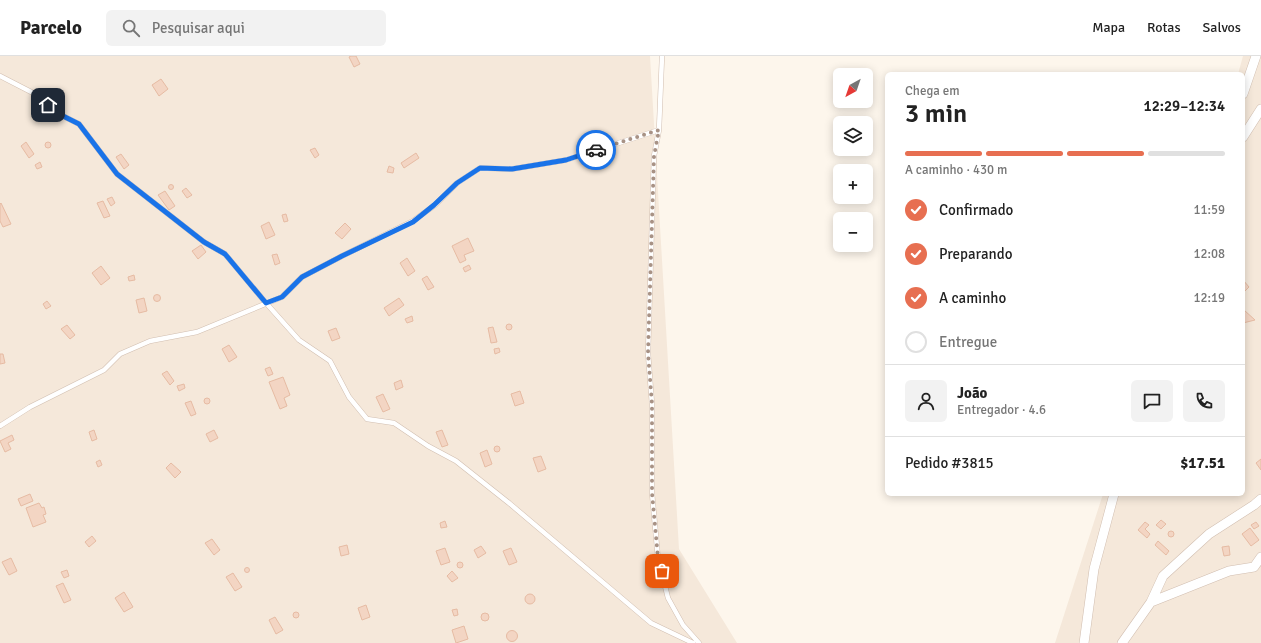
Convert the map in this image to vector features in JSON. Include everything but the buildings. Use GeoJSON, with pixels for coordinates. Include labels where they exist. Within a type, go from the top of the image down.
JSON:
{"type":"FeatureCollection","features":[{"type":"Feature","properties":{"kind":"street"},"geometry":{"type":"LineString","coordinates":[[1245,88],[1256,56]]}},
{"type":"Feature","properties":{"kind":"street"},"geometry":{"type":"LineString","coordinates":[[1245,134],[1261,109]]}},
{"type":"Feature","properties":{"kind":"street"},"geometry":{"type":"LineString","coordinates":[[1084,643],[1094,569],[1113,496]]}},
{"type":"Feature","properties":{"kind":"street"},"geometry":{"type":"LineString","coordinates":[[1122,643],[1151,602],[1163,576],[1209,534],[1261,499]]}},
{"type":"Feature","properties":{"kind":"street"},"geometry":{"type":"LineString","coordinates":[[1151,602],[1229,571],[1254,567],[1261,557]]}},
{"type":"Feature","properties":{"kind":"lane"},"geometry":{"type":"LineString","coordinates":[[662,56],[659,130],[654,156],[648,353],[652,404],[652,493],[658,558],[668,598],[683,625],[700,643]]}},
{"type":"Feature","properties":{"kind":"lane"},"geometry":{"type":"LineString","coordinates":[[0,76],[37,95],[59,114],[79,124],[117,174],[204,242],[225,254],[299,340],[330,361],[349,397],[367,419],[394,423],[428,446],[456,461],[509,503],[651,623],[693,643]]}},
{"type":"Feature","properties":{"kind":"lane"},"geometry":{"type":"LineString","coordinates":[[0,426],[30,407],[104,370],[120,354],[150,341],[197,332],[282,297],[302,277],[413,222],[434,205],[457,183],[480,168],[512,169],[566,160],[659,130]]}},
{"type":"Feature","properties":{"kind":"shaded area"},"geometry":{"type":"Polygon","coordinates":[[[0,56],[650,56],[679,549],[737,643],[0,643],[0,56]]]}},
{"type":"Feature","properties":{"kind":"shaded area"},"geometry":{"type":"Polygon","coordinates":[[[1243,56],[1261,56],[1261,643],[1055,643],[1102,496],[1245,496],[1245,72],[1239,72],[1243,56]]]}},
{"type":"Feature","properties":{"kind":"way so far"},"geometry":{"type":"LineString","coordinates":[[596,150],[659,130],[654,156],[648,353],[652,404],[652,493],[658,558],[662,571]]}},
{"type":"Feature","properties":{"kind":"route"},"geometry":{"type":"LineString","coordinates":[[48,105],[59,114],[79,124],[117,174],[204,242],[225,254],[266,303],[282,297],[302,277],[413,222],[434,205],[457,183],[480,168],[512,169],[566,160],[596,150]]}}]}
